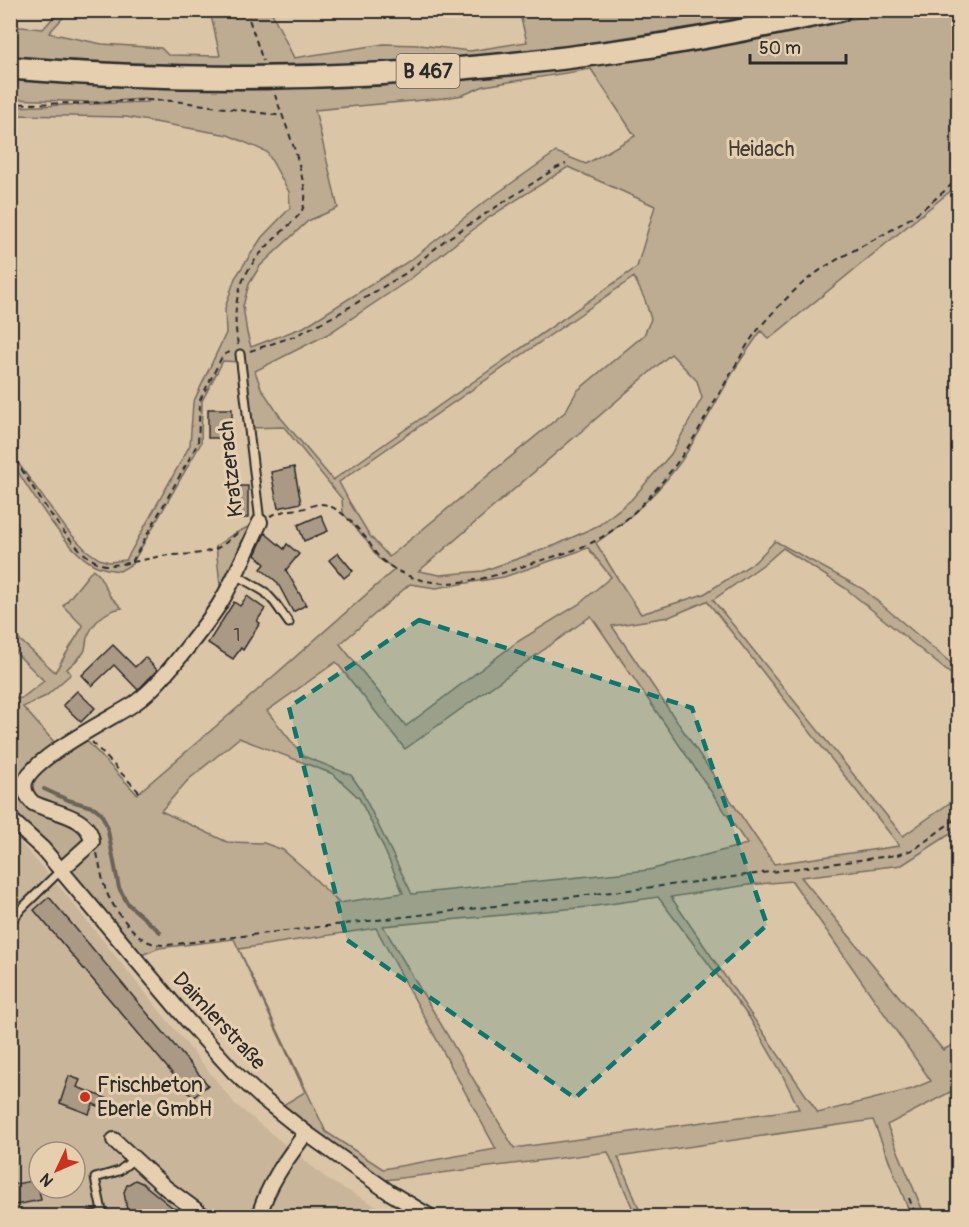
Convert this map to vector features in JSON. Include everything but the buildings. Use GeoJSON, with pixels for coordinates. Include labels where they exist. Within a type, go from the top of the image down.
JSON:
{"type":"FeatureCollection","features":[{"type":"Feature","properties":{"kind":"main road","name":"B 467"},"geometry":{"type":"LineString","coordinates":[[10,68],[97,74],[198,77],[292,77],[405,73],[628,50],[840,10]]}},
{"type":"Feature","properties":{"kind":"street","name":"Kratzerach"},"geometry":{"type":"LineString","coordinates":[[92,842],[92,835],[83,824],[33,803],[27,797],[25,790],[27,779],[37,766],[58,750],[133,704],[164,676],[220,604],[260,522]]}},
{"type":"Feature","properties":{"kind":"street","name":"Daimlerstraße"},"geometry":{"type":"LineString","coordinates":[[10,819],[37,843],[61,870],[125,948],[234,1072],[306,1133],[389,1192],[429,1216]]}},
{"type":"Feature","properties":{"kind":"street"},"geometry":{"type":"LineString","coordinates":[[61,870],[92,842]]}},
{"type":"Feature","properties":{"kind":"street"},"geometry":{"type":"LineString","coordinates":[[259,1216],[280,1168],[306,1133]]}},
{"type":"Feature","properties":{"kind":"street"},"geometry":{"type":"LineString","coordinates":[[114,1140],[166,1188],[204,1216]]}},
{"type":"Feature","properties":{"kind":"lane","name":"Kratzerach"},"geometry":{"type":"LineString","coordinates":[[239,352],[260,522]]}},
{"type":"Feature","properties":{"kind":"lane"},"geometry":{"type":"LineString","coordinates":[[235,574],[265,592],[276,603],[289,623]]}},
{"type":"Feature","properties":{"kind":"lane"},"geometry":{"type":"LineString","coordinates":[[10,923],[61,870]]}},
{"type":"Feature","properties":{"kind":"lane"},"geometry":{"type":"LineString","coordinates":[[89,1216],[102,1215],[95,1178],[119,1171],[134,1159]]}},
{"type":"Feature","properties":{"kind":"path"},"geometry":{"type":"LineString","coordinates":[[246,10],[264,64]]}},
{"type":"Feature","properties":{"kind":"path"},"geometry":{"type":"LineString","coordinates":[[239,352],[235,312],[237,295],[244,277],[255,258],[296,219],[305,201],[305,191],[296,152],[274,92]]}},
{"type":"Feature","properties":{"kind":"path"},"geometry":{"type":"LineString","coordinates":[[11,104],[165,101],[283,116]]}},
{"type":"Feature","properties":{"kind":"path"},"geometry":{"type":"LineString","coordinates":[[132,562],[198,443],[200,400],[223,355],[295,336],[338,314],[406,273],[444,241],[556,168],[566,164]]}},
{"type":"Feature","properties":{"kind":"path"},"geometry":{"type":"LineString","coordinates":[[10,451],[45,507],[77,548],[97,563],[108,566],[160,556],[207,551],[217,548],[246,526],[260,522],[276,513],[321,504],[332,507],[350,520],[380,559],[416,579],[453,583],[494,576],[573,550],[596,540],[619,525],[647,499],[677,463],[753,336],[792,294],[806,280],[828,265],[902,223],[958,179]]}},
{"type":"Feature","properties":{"kind":"path"},"geometry":{"type":"LineString","coordinates":[[84,734],[141,794]]}},
{"type":"Feature","properties":{"kind":"path"},"geometry":{"type":"LineString","coordinates":[[92,842],[106,891],[115,907],[141,938],[168,945],[897,855],[915,849],[958,817]]}},
{"type":"Feature","properties":{"kind":"path"},"geometry":{"type":"LineString","coordinates":[[909,1198],[916,1216]]}},
{"type":"Feature","properties":{"kind":"highlighted area"},"geometry":{"type":"Polygon","coordinates":[[[419,620],[692,708],[767,925],[575,1098],[347,940],[289,707],[419,620]]]}},
{"type":"Feature","properties":{"kind":"shaded area"},"geometry":{"type":"Polygon","coordinates":[[[10,834],[19,841],[63,891],[235,1104],[330,1181],[395,1216],[11,1216],[10,834]]]}},
{"type":"Feature","properties":{"kind":"green space"},"geometry":{"type":"Polygon","coordinates":[[[59,11],[69,11],[49,33],[102,44],[161,48],[168,55],[220,56],[210,11],[271,11],[294,58],[384,44],[420,45],[470,51],[527,42],[519,11],[795,11],[466,61],[273,69],[163,69],[11,61],[10,26],[43,29],[59,11]]]}},
{"type":"Feature","properties":{"kind":"green space","name":"Heidach"},"geometry":{"type":"Polygon","coordinates":[[[890,11],[958,11],[958,185],[769,339],[761,331],[735,369],[679,464],[641,507],[596,543],[641,614],[704,594],[755,562],[775,541],[863,589],[958,669],[958,680],[845,588],[783,548],[713,600],[903,836],[958,797],[958,829],[902,865],[801,877],[943,1050],[958,1042],[958,1068],[955,1070],[958,1075],[958,1088],[887,1125],[925,1216],[911,1216],[873,1120],[618,1157],[642,1216],[636,1216],[608,1152],[385,1180],[283,1105],[305,1092],[234,939],[159,948],[139,956],[58,854],[11,808],[11,699],[22,698],[44,681],[11,648],[11,632],[55,672],[83,626],[63,606],[93,569],[99,575],[110,596],[122,608],[105,614],[93,627],[87,638],[84,652],[67,669],[71,674],[46,696],[23,707],[62,751],[84,738],[137,794],[395,569],[378,558],[343,513],[342,499],[284,427],[248,428],[240,362],[223,361],[202,401],[201,443],[132,564],[120,571],[97,566],[85,559],[61,535],[11,461],[10,452],[67,530],[86,550],[99,559],[109,562],[126,560],[190,445],[193,403],[226,333],[225,308],[235,278],[262,237],[290,208],[289,192],[267,152],[228,135],[126,117],[11,115],[11,107],[148,102],[146,99],[92,102],[11,99],[11,79],[88,85],[266,90],[475,77],[613,63],[707,49],[890,11]],[[591,69],[484,86],[463,95],[315,110],[338,208],[308,221],[260,266],[249,284],[243,306],[251,347],[304,327],[412,259],[479,206],[556,152],[586,164],[635,136],[591,69]],[[568,167],[488,218],[409,280],[328,334],[255,371],[261,388],[281,418],[333,480],[637,267],[655,206],[568,167]],[[634,277],[339,482],[370,536],[389,557],[565,412],[577,391],[644,335],[651,319],[634,277]],[[671,354],[419,571],[440,575],[483,571],[556,545],[599,525],[631,500],[671,454],[702,398],[697,381],[671,354]],[[588,548],[504,577],[436,588],[410,584],[340,644],[406,726],[517,642],[579,604],[611,577],[588,548]],[[707,601],[669,617],[612,626],[774,864],[899,845],[707,601]],[[591,616],[405,749],[336,662],[267,711],[303,756],[351,775],[360,788],[412,894],[649,870],[747,844],[591,616]],[[239,738],[188,780],[161,811],[227,842],[264,843],[283,850],[339,903],[403,893],[359,798],[333,774],[239,738]],[[792,881],[748,885],[671,897],[818,1113],[912,1089],[931,1081],[792,881]],[[658,897],[589,907],[383,926],[514,1148],[799,1109],[780,1070],[749,1017],[658,897]],[[376,928],[239,949],[326,1132],[383,1169],[496,1149],[376,928]]]}},
{"type":"Feature","properties":{"kind":"green space"},"geometry":{"type":"Polygon","coordinates":[[[254,524],[221,595],[216,546],[254,524]]]}},
{"type":"Feature","properties":{"kind":"waterway"},"geometry":{"type":"LineString","coordinates":[[10,775],[15,777]]}},
{"type":"Feature","properties":{"kind":"waterway"},"geometry":{"type":"LineString","coordinates":[[44,789],[68,800],[95,808],[101,813],[107,826],[119,888],[128,904],[160,932]]}},
{"type":"Feature","properties":{"kind":"place","name":"Frischbeton Eberle GmbH"},"geometry":{"type":"Point","coordinates":[85,1097]}}]}
